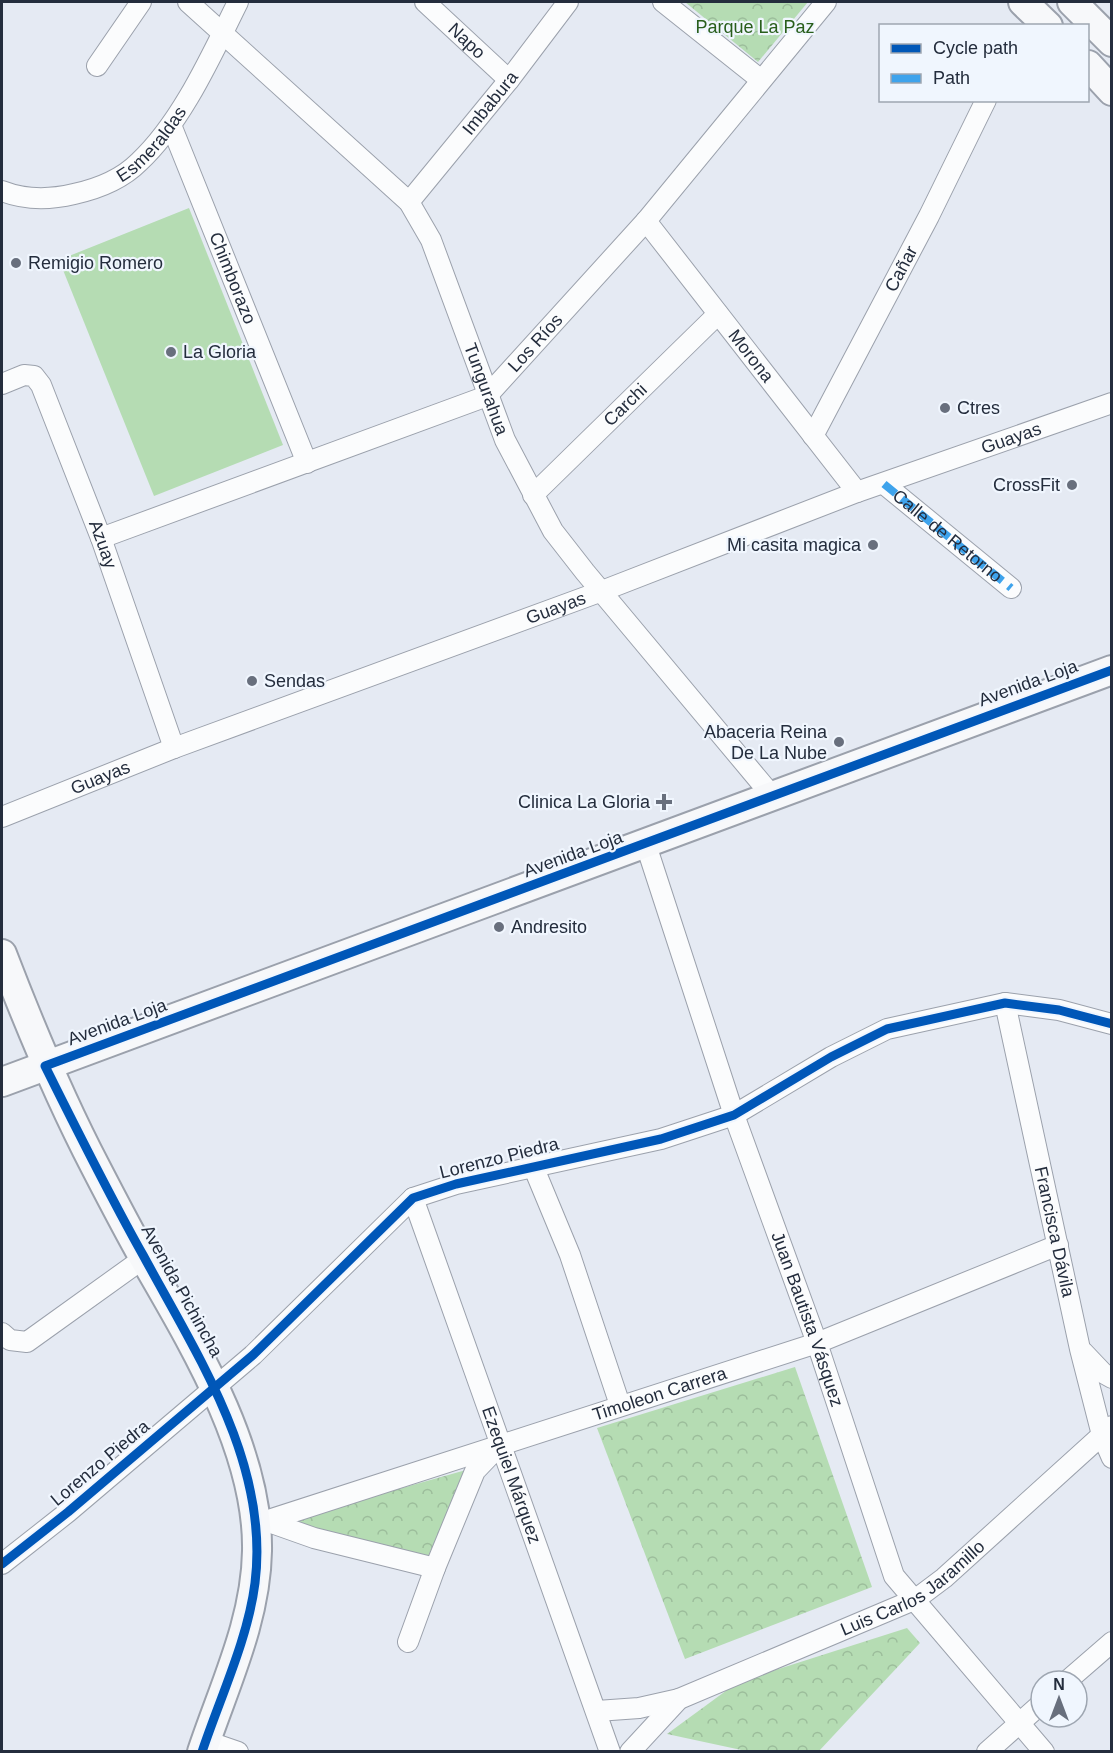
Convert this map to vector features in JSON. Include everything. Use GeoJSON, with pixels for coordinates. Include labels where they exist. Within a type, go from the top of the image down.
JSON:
{"type":"FeatureCollection","features":[{"type":"Feature","properties":{"kind":"street"},"geometry":{"type":"LineString","coordinates":[[97,66],[141,2]]}},
{"type":"Feature","properties":{"kind":"street","name":"Tungurahua"},"geometry":{"type":"LineString","coordinates":[[188,2],[223,31],[409,202],[431,240],[505,440],[553,531],[773,797]]}},
{"type":"Feature","properties":{"kind":"street","name":"Esmeraldas"},"geometry":{"type":"LineString","coordinates":[[2,191],[21,198],[58,198],[87,191],[117,178],[139,163],[171,125],[238,2]]}},
{"type":"Feature","properties":{"kind":"street","name":"Napo"},"geometry":{"type":"LineString","coordinates":[[425,2],[509,80]]}},
{"type":"Feature","properties":{"kind":"street","name":"Imbabura"},"geometry":{"type":"LineString","coordinates":[[409,202],[509,80],[568,2]]}},
{"type":"Feature","properties":{"kind":"street"},"geometry":{"type":"LineString","coordinates":[[663,2],[761,80]]}},
{"type":"Feature","properties":{"kind":"street","name":"Los Ríos"},"geometry":{"type":"LineString","coordinates":[[101,538],[487,396],[646,221],[826,2]]}},
{"type":"Feature","properties":{"kind":"street"},"geometry":{"type":"LineString","coordinates":[[1072,2],[1112,42]]}},
{"type":"Feature","properties":{"kind":"street"},"geometry":{"type":"LineString","coordinates":[[1089,66],[1112,91]]}},
{"type":"Feature","properties":{"kind":"street","name":"Cañar"},"geometry":{"type":"LineString","coordinates":[[813,436],[929,216],[985,102]]}},
{"type":"Feature","properties":{"kind":"street","name":"Chimborazo"},"geometry":{"type":"LineString","coordinates":[[171,125],[307,463]]}},
{"type":"Feature","properties":{"kind":"street","name":"Morona"},"geometry":{"type":"LineString","coordinates":[[646,221],[857,492]]}},
{"type":"Feature","properties":{"kind":"street","name":"Carchi"},"geometry":{"type":"LineString","coordinates":[[532,495],[718,314]]}},
{"type":"Feature","properties":{"kind":"street","name":"Azuay"},"geometry":{"type":"LineString","coordinates":[[2,384],[24,375],[34,376],[41,385],[101,538],[174,748]]}},
{"type":"Feature","properties":{"kind":"street","name":"Guayas"},"geometry":{"type":"LineString","coordinates":[[2,817],[174,748],[602,591],[857,492],[1112,403]]}},
{"type":"Feature","properties":{"kind":"street","name":"Calle de Retorno"},"geometry":{"type":"LineString","coordinates":[[884,484],[1011,588]]}},
{"type":"Feature","properties":{"kind":"street","name":"Avenida Loja"},"geometry":{"type":"LineString","coordinates":[[2,1082],[646,845],[751,803],[773,797],[1112,670]]}},
{"type":"Feature","properties":{"kind":"street","name":"Juan Bautista Vásquez"},"geometry":{"type":"LineString","coordinates":[[646,845],[734,1115],[817,1343],[894,1576],[916,1599],[1044,1752]]}},
{"type":"Feature","properties":{"kind":"street","name":"Avenida Pichincha"},"geometry":{"type":"LineString","coordinates":[[2,954],[45,1066],[144,1258],[175,1309],[215,1387],[261,1522],[255,1583],[249,1615],[204,1746]]}},
{"type":"Feature","properties":{"kind":"street","name":"Lorenzo Piedra"},"geometry":{"type":"LineString","coordinates":[[2,1564],[77,1505],[253,1355],[341,1272],[413,1198],[456,1184],[662,1139],[734,1115],[831,1057],[887,1029],[1005,1003],[1059,1010],[1112,1024]]}},
{"type":"Feature","properties":{"kind":"street","name":"Francisca Dávila"},"geometry":{"type":"LineString","coordinates":[[1005,1003],[1080,1349],[1107,1431],[1112,1458]]}},
{"type":"Feature","properties":{"kind":"street"},"geometry":{"type":"LineString","coordinates":[[534,1166],[570,1255],[620,1405]]}},
{"type":"Feature","properties":{"kind":"street","name":"Ezequiel Márquez"},"geometry":{"type":"LineString","coordinates":[[413,1198],[610,1752]]}},
{"type":"Feature","properties":{"kind":"street","name":"Timoleon Carrera"},"geometry":{"type":"LineString","coordinates":[[261,1522],[817,1343],[1058,1245]]}},
{"type":"Feature","properties":{"kind":"street"},"geometry":{"type":"LineString","coordinates":[[2,1333],[10,1340],[27,1342],[144,1258]]}},
{"type":"Feature","properties":{"kind":"street"},"geometry":{"type":"LineString","coordinates":[[1080,1349],[1102,1373],[1112,1378]]}},
{"type":"Feature","properties":{"kind":"street","name":"Luis Carlos Jaramillo"},"geometry":{"type":"LineString","coordinates":[[597,1711],[639,1708],[680,1699],[916,1599],[944,1578],[1107,1431]]}},
{"type":"Feature","properties":{"kind":"street"},"geometry":{"type":"LineString","coordinates":[[408,1642],[435,1568],[476,1471],[501,1444]]}},
{"type":"Feature","properties":{"kind":"street"},"geometry":{"type":"LineString","coordinates":[[261,1522],[314,1538],[435,1568]]}},
{"type":"Feature","properties":{"kind":"street"},"geometry":{"type":"LineString","coordinates":[[1081,1669],[1112,1642]]}},
{"type":"Feature","properties":{"kind":"street","name":"Luis Carlos Jaramillo"},"geometry":{"type":"LineString","coordinates":[[630,1752],[680,1699]]}},
{"type":"Feature","properties":{"kind":"street"},"geometry":{"type":"LineString","coordinates":[[987,1752],[1029,1715]]}},
{"type":"Feature","properties":{"kind":"street"},"geometry":{"type":"LineString","coordinates":[[204,1746],[238,1752]]}},
{"type":"Feature","properties":{"kind":"green space","name":"Parque La Paz"},"geometry":{"type":"Polygon","coordinates":[[[685,2],[808,2],[758,62],[685,2]]]}},
{"type":"Feature","properties":{"kind":"green space"},"geometry":{"type":"Polygon","coordinates":[[[701,2],[749,2],[730,25],[701,2]]]}},
{"type":"Feature","properties":{"kind":"green space","name":"La Gloria"},"geometry":{"type":"Polygon","coordinates":[[[189,208],[283,445],[154,496],[59,260],[189,208]]]}},
{"type":"Feature","properties":{"kind":"green space"},"geometry":{"type":"Polygon","coordinates":[[[795,1367],[872,1587],[685,1659],[597,1428],[795,1367]]]}},
{"type":"Feature","properties":{"kind":"green space"},"geometry":{"type":"Polygon","coordinates":[[[466,1470],[427,1559],[288,1520],[466,1470]]]}},
{"type":"Feature","properties":{"kind":"green space"},"geometry":{"type":"Polygon","coordinates":[[[907,1628],[920,1643],[819,1751],[746,1751],[667,1734],[738,1682],[907,1628]]]}},
{"type":"Feature","properties":{"kind":"marked path"},"geometry":{"type":"LineString","coordinates":[[884,484],[1011,588]]}},
{"type":"Feature","properties":{"kind":"cycle path"},"geometry":{"type":"LineString","coordinates":[[202,1752],[240,1647],[251,1604],[255,1583],[257,1539],[251,1496],[240,1453],[225,1412],[206,1371],[117,1208],[45,1066],[1112,670]]}},
{"type":"Feature","properties":{"kind":"cycle path"},"geometry":{"type":"LineString","coordinates":[[2,1564],[68,1512],[253,1355],[413,1198],[456,1184],[661,1139],[734,1115],[831,1057],[887,1029],[1005,1003],[1059,1010],[1112,1024]]}},
{"type":"Feature","properties":{"kind":"place","name":"Remigio Romero"},"geometry":{"type":"Point","coordinates":[16,263]}},
{"type":"Feature","properties":{"kind":"place","name":"La Gloria"},"geometry":{"type":"Point","coordinates":[171,352]}},
{"type":"Feature","properties":{"kind":"place","name":"Ctres"},"geometry":{"type":"Point","coordinates":[945,408]}},
{"type":"Feature","properties":{"kind":"place","name":"CrossFit"},"geometry":{"type":"Point","coordinates":[1072,485]}},
{"type":"Feature","properties":{"kind":"place","name":"Mi casita magica"},"geometry":{"type":"Point","coordinates":[873,545]}},
{"type":"Feature","properties":{"kind":"place","name":"Sendas"},"geometry":{"type":"Point","coordinates":[252,681]}},
{"type":"Feature","properties":{"kind":"place","name":"Abaceria Reina De La Nube"},"geometry":{"type":"Point","coordinates":[839,742]}},
{"type":"Feature","properties":{"kind":"place","name":"Clinica La Gloria"},"geometry":{"type":"Point","coordinates":[664,802]}},
{"type":"Feature","properties":{"kind":"place","name":"Andresito"},"geometry":{"type":"Point","coordinates":[499,927]}}]}
